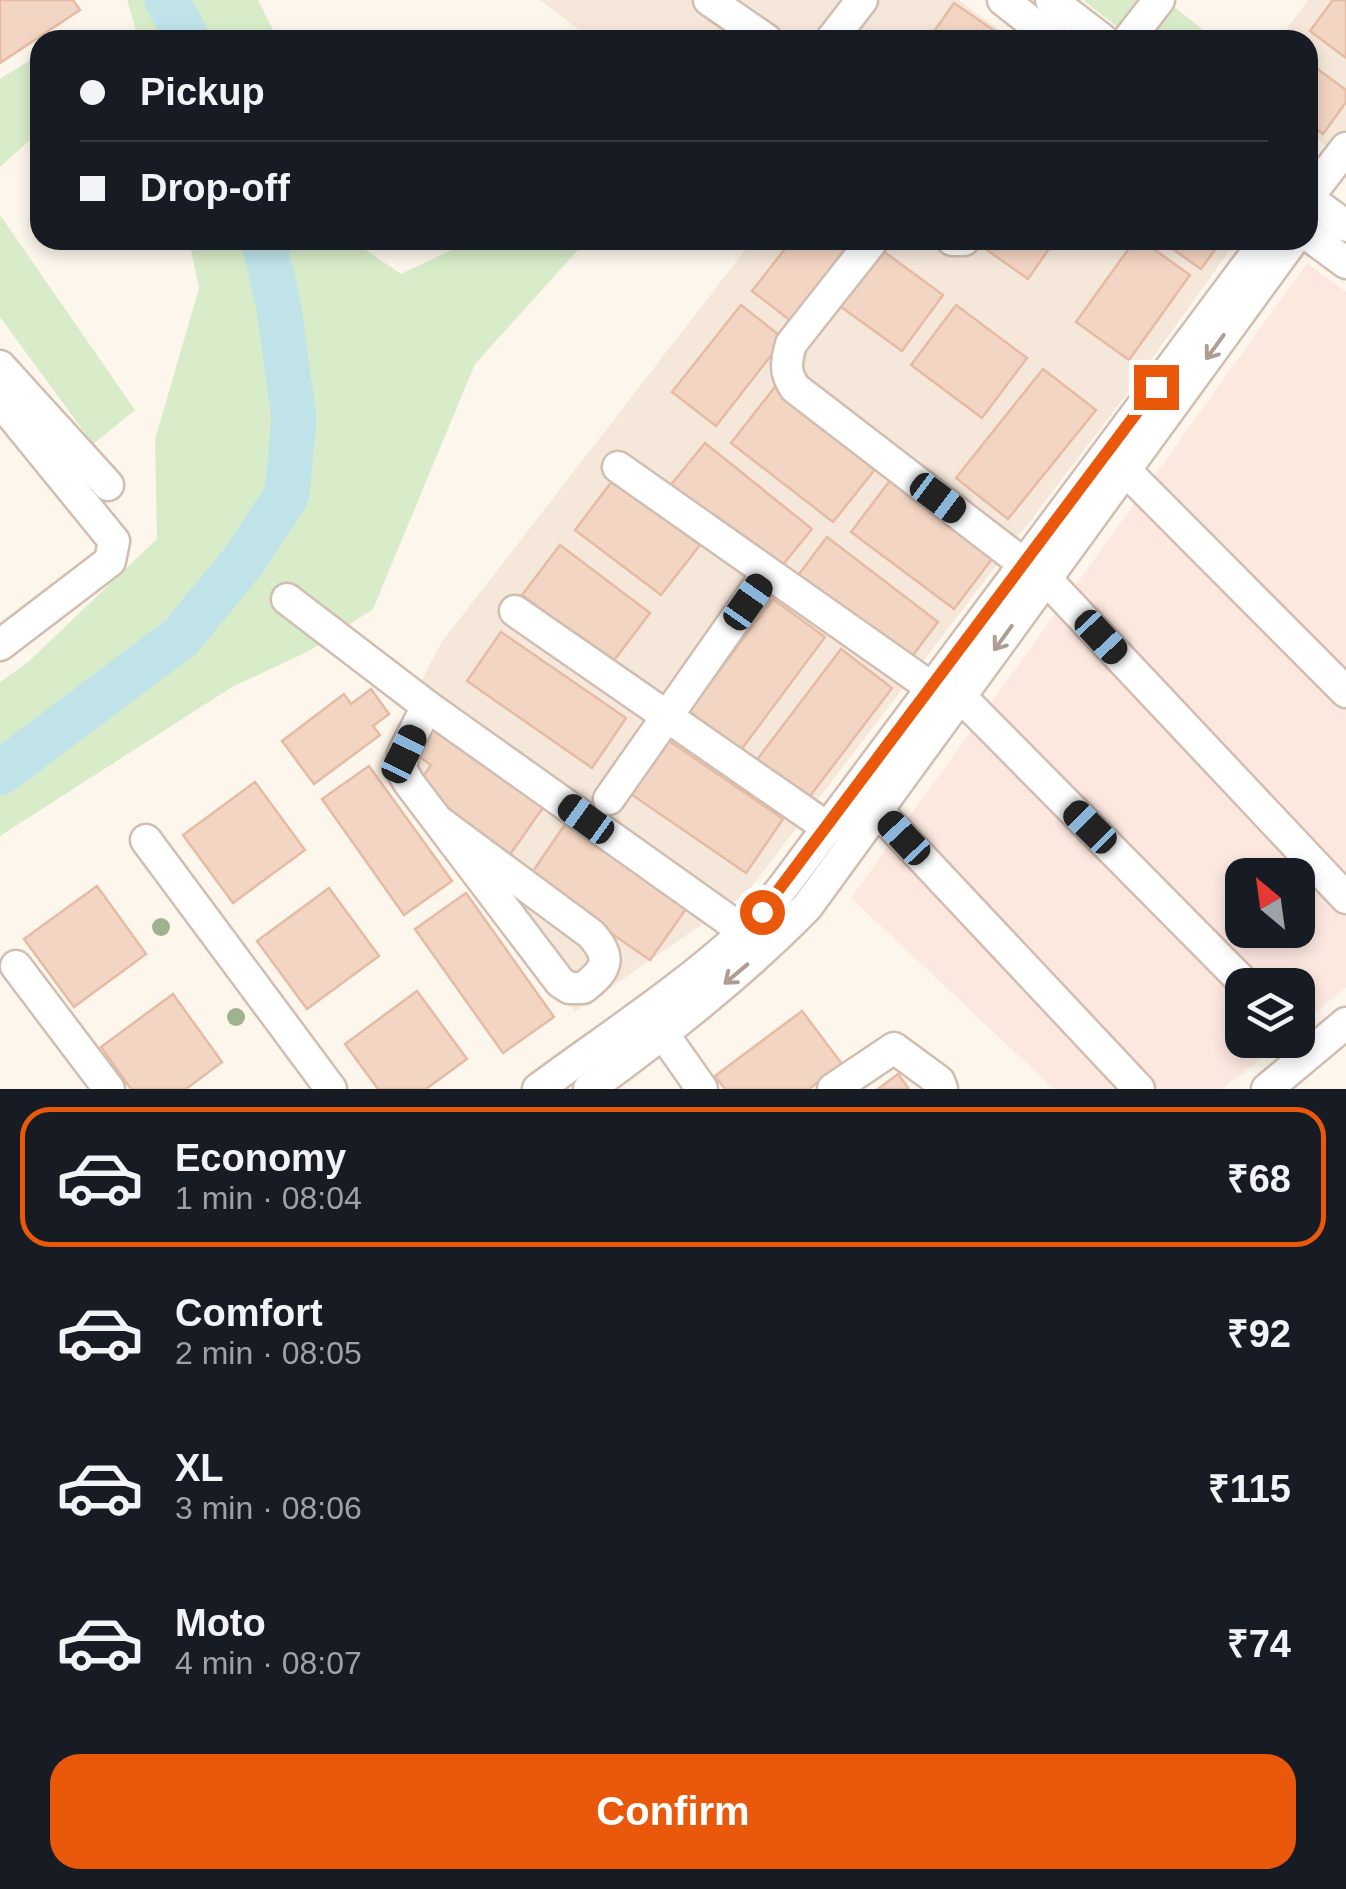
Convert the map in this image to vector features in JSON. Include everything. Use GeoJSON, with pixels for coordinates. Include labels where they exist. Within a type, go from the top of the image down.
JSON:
{"type":"FeatureCollection","features":[{"type":"Feature","properties":{"kind":"street"},"geometry":{"type":"LineString","coordinates":[[709,0],[752,30]]}},
{"type":"Feature","properties":{"kind":"street"},"geometry":{"type":"LineString","coordinates":[[1002,0],[1041,30]]}},
{"type":"Feature","properties":{"kind":"street"},"geometry":{"type":"LineString","coordinates":[[1052,0],[1090,30]]}},
{"type":"Feature","properties":{"kind":"street"},"geometry":{"type":"LineString","coordinates":[[1136,30],[1160,0]]}},
{"type":"Feature","properties":{"kind":"street"},"geometry":{"type":"LineString","coordinates":[[838,30],[857,2]]}},
{"type":"Feature","properties":{"kind":"street"},"geometry":{"type":"LineString","coordinates":[[1318,190],[1346,148]]}},
{"type":"Feature","properties":{"kind":"street"},"geometry":{"type":"LineString","coordinates":[[1318,204],[1346,226]]}},
{"type":"Feature","properties":{"kind":"street"},"geometry":{"type":"LineString","coordinates":[[1318,242],[1346,263]]}},
{"type":"Feature","properties":{"kind":"street"},"geometry":{"type":"LineString","coordinates":[[865,250],[792,344],[785,365],[795,388],[1035,571],[1346,898]]}},
{"type":"Feature","properties":{"kind":"street"},"geometry":{"type":"LineString","coordinates":[[589,1089],[655,1023],[763,926],[828,828],[946,692],[1035,571],[1259,250]]}},
{"type":"Feature","properties":{"kind":"street"},"geometry":{"type":"LineString","coordinates":[[1035,571],[1125,470],[1286,250]]}},
{"type":"Feature","properties":{"kind":"street"},"geometry":{"type":"LineString","coordinates":[[0,366],[108,485]]}},
{"type":"Feature","properties":{"kind":"street"},"geometry":{"type":"LineString","coordinates":[[0,401],[114,542],[114,550],[110,561],[0,645]]}},
{"type":"Feature","properties":{"kind":"street"},"geometry":{"type":"LineString","coordinates":[[618,466],[768,574],[946,692],[1229,968]]}},
{"type":"Feature","properties":{"kind":"street"},"geometry":{"type":"LineString","coordinates":[[1125,470],[1346,692]]}},
{"type":"Feature","properties":{"kind":"street"},"geometry":{"type":"LineString","coordinates":[[609,799],[768,574]]}},
{"type":"Feature","properties":{"kind":"street"},"geometry":{"type":"LineString","coordinates":[[287,600],[427,706],[763,926]]}},
{"type":"Feature","properties":{"kind":"street"},"geometry":{"type":"LineString","coordinates":[[514,611],[828,828]]}},
{"type":"Feature","properties":{"kind":"street"},"geometry":{"type":"LineString","coordinates":[[763,926],[806,906],[877,810],[946,692]]}},
{"type":"Feature","properties":{"kind":"street"},"geometry":{"type":"LineString","coordinates":[[427,706],[401,769],[437,820],[560,982],[569,988],[583,988],[598,976],[606,959],[604,949],[590,934],[437,820]]}},
{"type":"Feature","properties":{"kind":"street"},"geometry":{"type":"LineString","coordinates":[[877,810],[1139,1089]]}},
{"type":"Feature","properties":{"kind":"street"},"geometry":{"type":"LineString","coordinates":[[146,840],[331,1089]]}},
{"type":"Feature","properties":{"kind":"street"},"geometry":{"type":"LineString","coordinates":[[16,966],[109,1089]]}},
{"type":"Feature","properties":{"kind":"street"},"geometry":{"type":"LineString","coordinates":[[538,1089],[621,1027],[655,1023]]}},
{"type":"Feature","properties":{"kind":"street"},"geometry":{"type":"LineString","coordinates":[[655,1023],[702,1089]]}},
{"type":"Feature","properties":{"kind":"street"},"geometry":{"type":"LineString","coordinates":[[1315,1040],[1346,1024]]}},
{"type":"Feature","properties":{"kind":"street"},"geometry":{"type":"LineString","coordinates":[[833,1089],[894,1048],[939,1081],[942,1089]]}},
{"type":"Feature","properties":{"kind":"street"},"geometry":{"type":"LineString","coordinates":[[1267,1089],[1293,1058]]}},
{"type":"Feature","properties":{"kind":"shaded area"},"geometry":{"type":"Polygon","coordinates":[[[540,0],[958,0],[1000,30],[579,30],[540,0]]]}},
{"type":"Feature","properties":{"kind":"shaded area"},"geometry":{"type":"Polygon","coordinates":[[[1308,0],[1346,0],[1346,163],[1318,139],[1318,30],[1286,30],[1308,0]]]}},
{"type":"Feature","properties":{"kind":"shaded area"},"geometry":{"type":"Polygon","coordinates":[[[745,250],[1230,250],[1126,395],[746,894],[575,1012],[380,760],[441,643],[745,250]]]}},
{"type":"Feature","properties":{"kind":"shaded area"},"geometry":{"type":"Polygon","coordinates":[[[1307,263],[1346,292],[1346,987],[1315,1013],[1315,968],[1225,968],[1225,1058],[1260,1058],[1223,1089],[1054,1089],[851,898],[1307,263]]]}},
{"type":"Feature","properties":{"kind":"green space"},"geometry":{"type":"Polygon","coordinates":[[[127,0],[258,0],[273,30],[136,30],[127,0]]]}},
{"type":"Feature","properties":{"kind":"green space"},"geometry":{"type":"Polygon","coordinates":[[[1083,0],[1166,0],[1203,30],[1121,30],[1083,0]]]}},
{"type":"Feature","properties":{"kind":"green space"},"geometry":{"type":"Polygon","coordinates":[[[30,60],[30,140],[0,167],[0,79],[30,60]]]}},
{"type":"Feature","properties":{"kind":"green space"},"geometry":{"type":"Polygon","coordinates":[[[0,215],[135,410],[93,444],[0,317],[0,215]]]}},
{"type":"Feature","properties":{"kind":"green space"},"geometry":{"type":"Polygon","coordinates":[[[191,250],[366,250],[401,274],[452,250],[580,250],[475,364],[373,609],[309,651],[232,687],[0,836],[0,682],[28,662],[157,539],[155,440],[199,288],[191,250]]]}},
{"type":"Feature","properties":{"kind":"building"},"geometry":{"type":"Polygon","coordinates":[[[0,0],[73,0],[80,10],[50,30],[30,30],[30,43],[0,63],[0,0]]]}},
{"type":"Feature","properties":{"kind":"building"},"geometry":{"type":"Polygon","coordinates":[[[1333,0],[1346,0],[1346,58],[1318,37],[1318,30],[1311,30],[1333,0]]]}},
{"type":"Feature","properties":{"kind":"building"},"geometry":{"type":"Polygon","coordinates":[[[954,3],[993,30],[935,30],[954,3]]]}},
{"type":"Feature","properties":{"kind":"building"},"geometry":{"type":"Polygon","coordinates":[[[1318,69],[1346,90],[1346,102],[1323,134],[1318,130],[1318,69]]]}},
{"type":"Feature","properties":{"kind":"building"},"geometry":{"type":"Polygon","coordinates":[[[784,250],[855,250],[796,325],[752,291],[784,250]]]}},
{"type":"Feature","properties":{"kind":"building"},"geometry":{"type":"Polygon","coordinates":[[[878,250],[943,295],[902,351],[837,304],[878,250]]]}},
{"type":"Feature","properties":{"kind":"building"},"geometry":{"type":"Polygon","coordinates":[[[987,250],[1048,250],[1028,279],[987,250]]]}},
{"type":"Feature","properties":{"kind":"building"},"geometry":{"type":"Polygon","coordinates":[[[1128,250],[1155,250],[1190,275],[1129,360],[1076,322],[1128,250]]]}},
{"type":"Feature","properties":{"kind":"building"},"geometry":{"type":"Polygon","coordinates":[[[1174,250],[1215,250],[1201,269],[1174,250]]]}},
{"type":"Feature","properties":{"kind":"building"},"geometry":{"type":"Polygon","coordinates":[[[741,305],[784,339],[716,426],[672,392],[741,305]]]}},
{"type":"Feature","properties":{"kind":"building"},"geometry":{"type":"Polygon","coordinates":[[[956,305],[1027,358],[982,418],[911,365],[956,305]]]}},
{"type":"Feature","properties":{"kind":"building"},"geometry":{"type":"Polygon","coordinates":[[[1043,369],[1096,410],[1008,519],[956,478],[1043,369]]]}},
{"type":"Feature","properties":{"kind":"building"},"geometry":{"type":"Polygon","coordinates":[[[778,383],[880,463],[833,522],[731,443],[778,383]]]}},
{"type":"Feature","properties":{"kind":"building"},"geometry":{"type":"Polygon","coordinates":[[[705,443],[812,529],[777,572],[669,487],[705,443]]]}},
{"type":"Feature","properties":{"kind":"building"},"geometry":{"type":"Polygon","coordinates":[[[895,474],[998,551],[954,609],[851,532],[895,474]]]}},
{"type":"Feature","properties":{"kind":"building"},"geometry":{"type":"Polygon","coordinates":[[[613,480],[700,545],[661,595],[575,530],[613,480]]]}},
{"type":"Feature","properties":{"kind":"building"},"geometry":{"type":"Polygon","coordinates":[[[827,537],[938,622],[904,667],[793,582],[827,537]]]}},
{"type":"Feature","properties":{"kind":"building"},"geometry":{"type":"Polygon","coordinates":[[[560,545],[650,613],[612,663],[522,595],[560,545]]]}},
{"type":"Feature","properties":{"kind":"building"},"geometry":{"type":"Polygon","coordinates":[[[773,599],[825,637],[741,750],[689,711],[773,599]]]}},
{"type":"Feature","properties":{"kind":"building"},"geometry":{"type":"Polygon","coordinates":[[[501,632],[626,718],[592,768],[467,681],[501,632]]]}},
{"type":"Feature","properties":{"kind":"building"},"geometry":{"type":"Polygon","coordinates":[[[841,649],[892,688],[804,804],[753,765],[841,649]]]}},
{"type":"Feature","properties":{"kind":"building"},"geometry":{"type":"Polygon","coordinates":[[[371,689],[389,714],[373,726],[380,735],[314,784],[282,741],[344,694],[351,704],[371,689]]]}},
{"type":"Feature","properties":{"kind":"building"},"geometry":{"type":"Polygon","coordinates":[[[428,727],[544,806],[509,856],[432,803],[419,783],[431,765],[411,751],[428,727]]]}},
{"type":"Feature","properties":{"kind":"building"},"geometry":{"type":"Polygon","coordinates":[[[665,738],[783,819],[746,873],[628,792],[665,738]]]}},
{"type":"Feature","properties":{"kind":"building"},"geometry":{"type":"Polygon","coordinates":[[[369,766],[452,881],[404,915],[322,799],[369,766]]]}},
{"type":"Feature","properties":{"kind":"building"},"geometry":{"type":"Polygon","coordinates":[[[255,782],[305,850],[233,903],[183,835],[255,782]]]}},
{"type":"Feature","properties":{"kind":"building"},"geometry":{"type":"Polygon","coordinates":[[[566,823],[688,906],[650,960],[529,877],[566,823]]]}},
{"type":"Feature","properties":{"kind":"building"},"geometry":{"type":"Polygon","coordinates":[[[97,886],[146,954],[74,1007],[24,939],[97,886]]]}},
{"type":"Feature","properties":{"kind":"building"},"geometry":{"type":"Polygon","coordinates":[[[329,888],[379,956],[307,1009],[257,941],[329,888]]]}},
{"type":"Feature","properties":{"kind":"building"},"geometry":{"type":"Polygon","coordinates":[[[466,893],[554,1017],[503,1053],[415,929],[466,893]]]}},
{"type":"Feature","properties":{"kind":"building"},"geometry":{"type":"Polygon","coordinates":[[[417,991],[467,1059],[426,1089],[378,1089],[345,1044],[417,991]]]}},
{"type":"Feature","properties":{"kind":"building"},"geometry":{"type":"Polygon","coordinates":[[[173,994],[222,1062],[186,1089],[131,1089],[101,1047],[173,994]]]}},
{"type":"Feature","properties":{"kind":"building"},"geometry":{"type":"Polygon","coordinates":[[[802,1011],[842,1064],[809,1089],[725,1089],[715,1076],[802,1011]]]}},
{"type":"Feature","properties":{"kind":"building"},"geometry":{"type":"Polygon","coordinates":[[[898,1074],[909,1089],[878,1089],[898,1074]]]}},
{"type":"Feature","properties":{"kind":"waterway"},"geometry":{"type":"LineString","coordinates":[[167,0],[183,30]]}},
{"type":"Feature","properties":{"kind":"waterway"},"geometry":{"type":"LineString","coordinates":[[0,773],[181,637],[244,560],[287,494],[294,418],[278,302],[265,250]]}},
{"type":"Feature","properties":{"kind":"route"},"geometry":{"type":"LineString","coordinates":[[762,912],[1156,387]]}}]}
